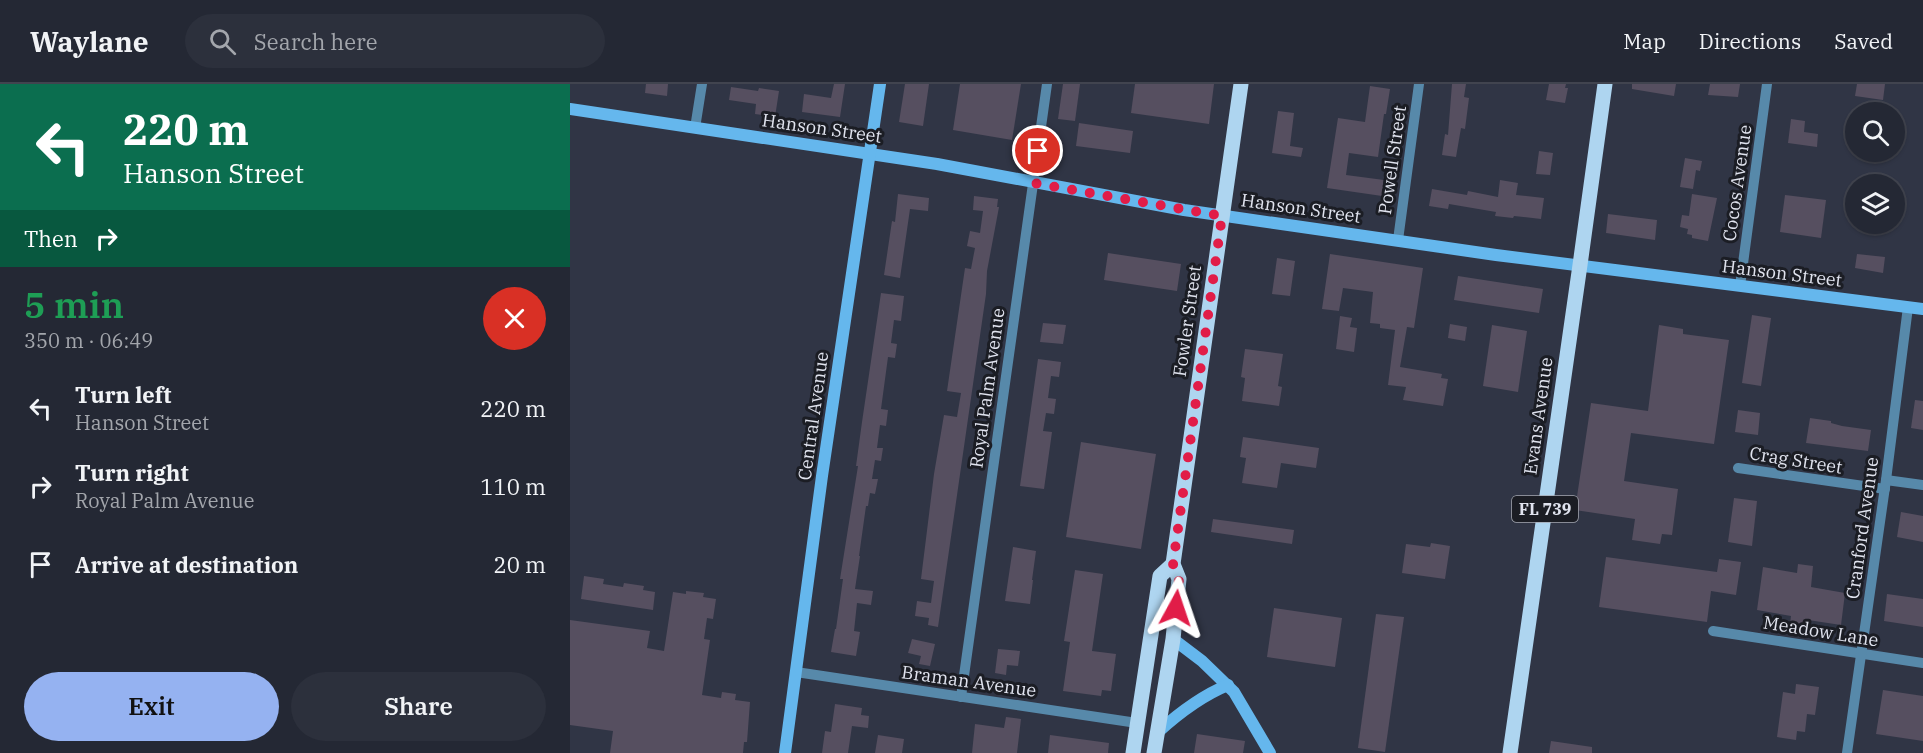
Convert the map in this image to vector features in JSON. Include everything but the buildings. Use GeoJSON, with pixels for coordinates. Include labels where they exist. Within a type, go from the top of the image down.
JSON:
{"type":"FeatureCollection","features":[{"type":"Feature","properties":{"kind":"main road","name":"Fowler Street"},"geometry":{"type":"LineString","coordinates":[[1154,753],[1173,639],[1179,579],[1173,564],[1241,84]]}},
{"type":"Feature","properties":{"kind":"main road","name":"Evans Avenue"},"geometry":{"type":"LineString","coordinates":[[1510,753],[1605,84]]}},
{"type":"Feature","properties":{"kind":"main road","name":"Fowler Street"},"geometry":{"type":"LineString","coordinates":[[1133,753],[1160,576],[1173,564]]}},
{"type":"Feature","properties":{"kind":"main road"},"geometry":{"type":"LineString","coordinates":[[1156,605],[1173,639]]}},
{"type":"Feature","properties":{"kind":"main road"},"geometry":{"type":"LineString","coordinates":[[1137,723],[1145,741],[1144,753]]}},
{"type":"Feature","properties":{"kind":"street"},"geometry":{"type":"LineString","coordinates":[[695,128],[702,84]]}},
{"type":"Feature","properties":{"kind":"street","name":"Central Avenue"},"geometry":{"type":"LineString","coordinates":[[785,753],[822,476],[880,84]]}},
{"type":"Feature","properties":{"kind":"street","name":"Royal Palm Avenue"},"geometry":{"type":"LineString","coordinates":[[961,697],[1047,84]]}},
{"type":"Feature","properties":{"kind":"street","name":"Powell Street"},"geometry":{"type":"LineString","coordinates":[[1398,240],[1419,84]]}},
{"type":"Feature","properties":{"kind":"street","name":"Cocos Avenue"},"geometry":{"type":"LineString","coordinates":[[1740,286],[1767,84]]}},
{"type":"Feature","properties":{"kind":"street","name":"Hanson Street"},"geometry":{"type":"LineString","coordinates":[[570,109],[937,164],[1222,216],[1923,309]]}},
{"type":"Feature","properties":{"kind":"street","name":"Cranford Avenue"},"geometry":{"type":"LineString","coordinates":[[1847,753],[1908,307]]}},
{"type":"Feature","properties":{"kind":"street","name":"Crag Street"},"geometry":{"type":"LineString","coordinates":[[1738,468],[1885,484],[1923,485]]}},
{"type":"Feature","properties":{"kind":"street","name":"Meadow Lane"},"geometry":{"type":"LineString","coordinates":[[1713,631],[1923,663]]}},
{"type":"Feature","properties":{"kind":"street"},"geometry":{"type":"LineString","coordinates":[[1173,639],[1228,685],[1239,699],[1270,753]]}},
{"type":"Feature","properties":{"kind":"street","name":"Braman Avenue"},"geometry":{"type":"LineString","coordinates":[[796,672],[1137,723]]}},
{"type":"Feature","properties":{"kind":"street"},"geometry":{"type":"LineString","coordinates":[[1158,732],[1174,717],[1208,693],[1228,685]]}},
{"type":"Feature","properties":{"kind":"route"},"geometry":{"type":"LineString","coordinates":[[1038,151],[1033,183],[1222,216],[1173,564],[1179,579],[1176,608]]}}]}
